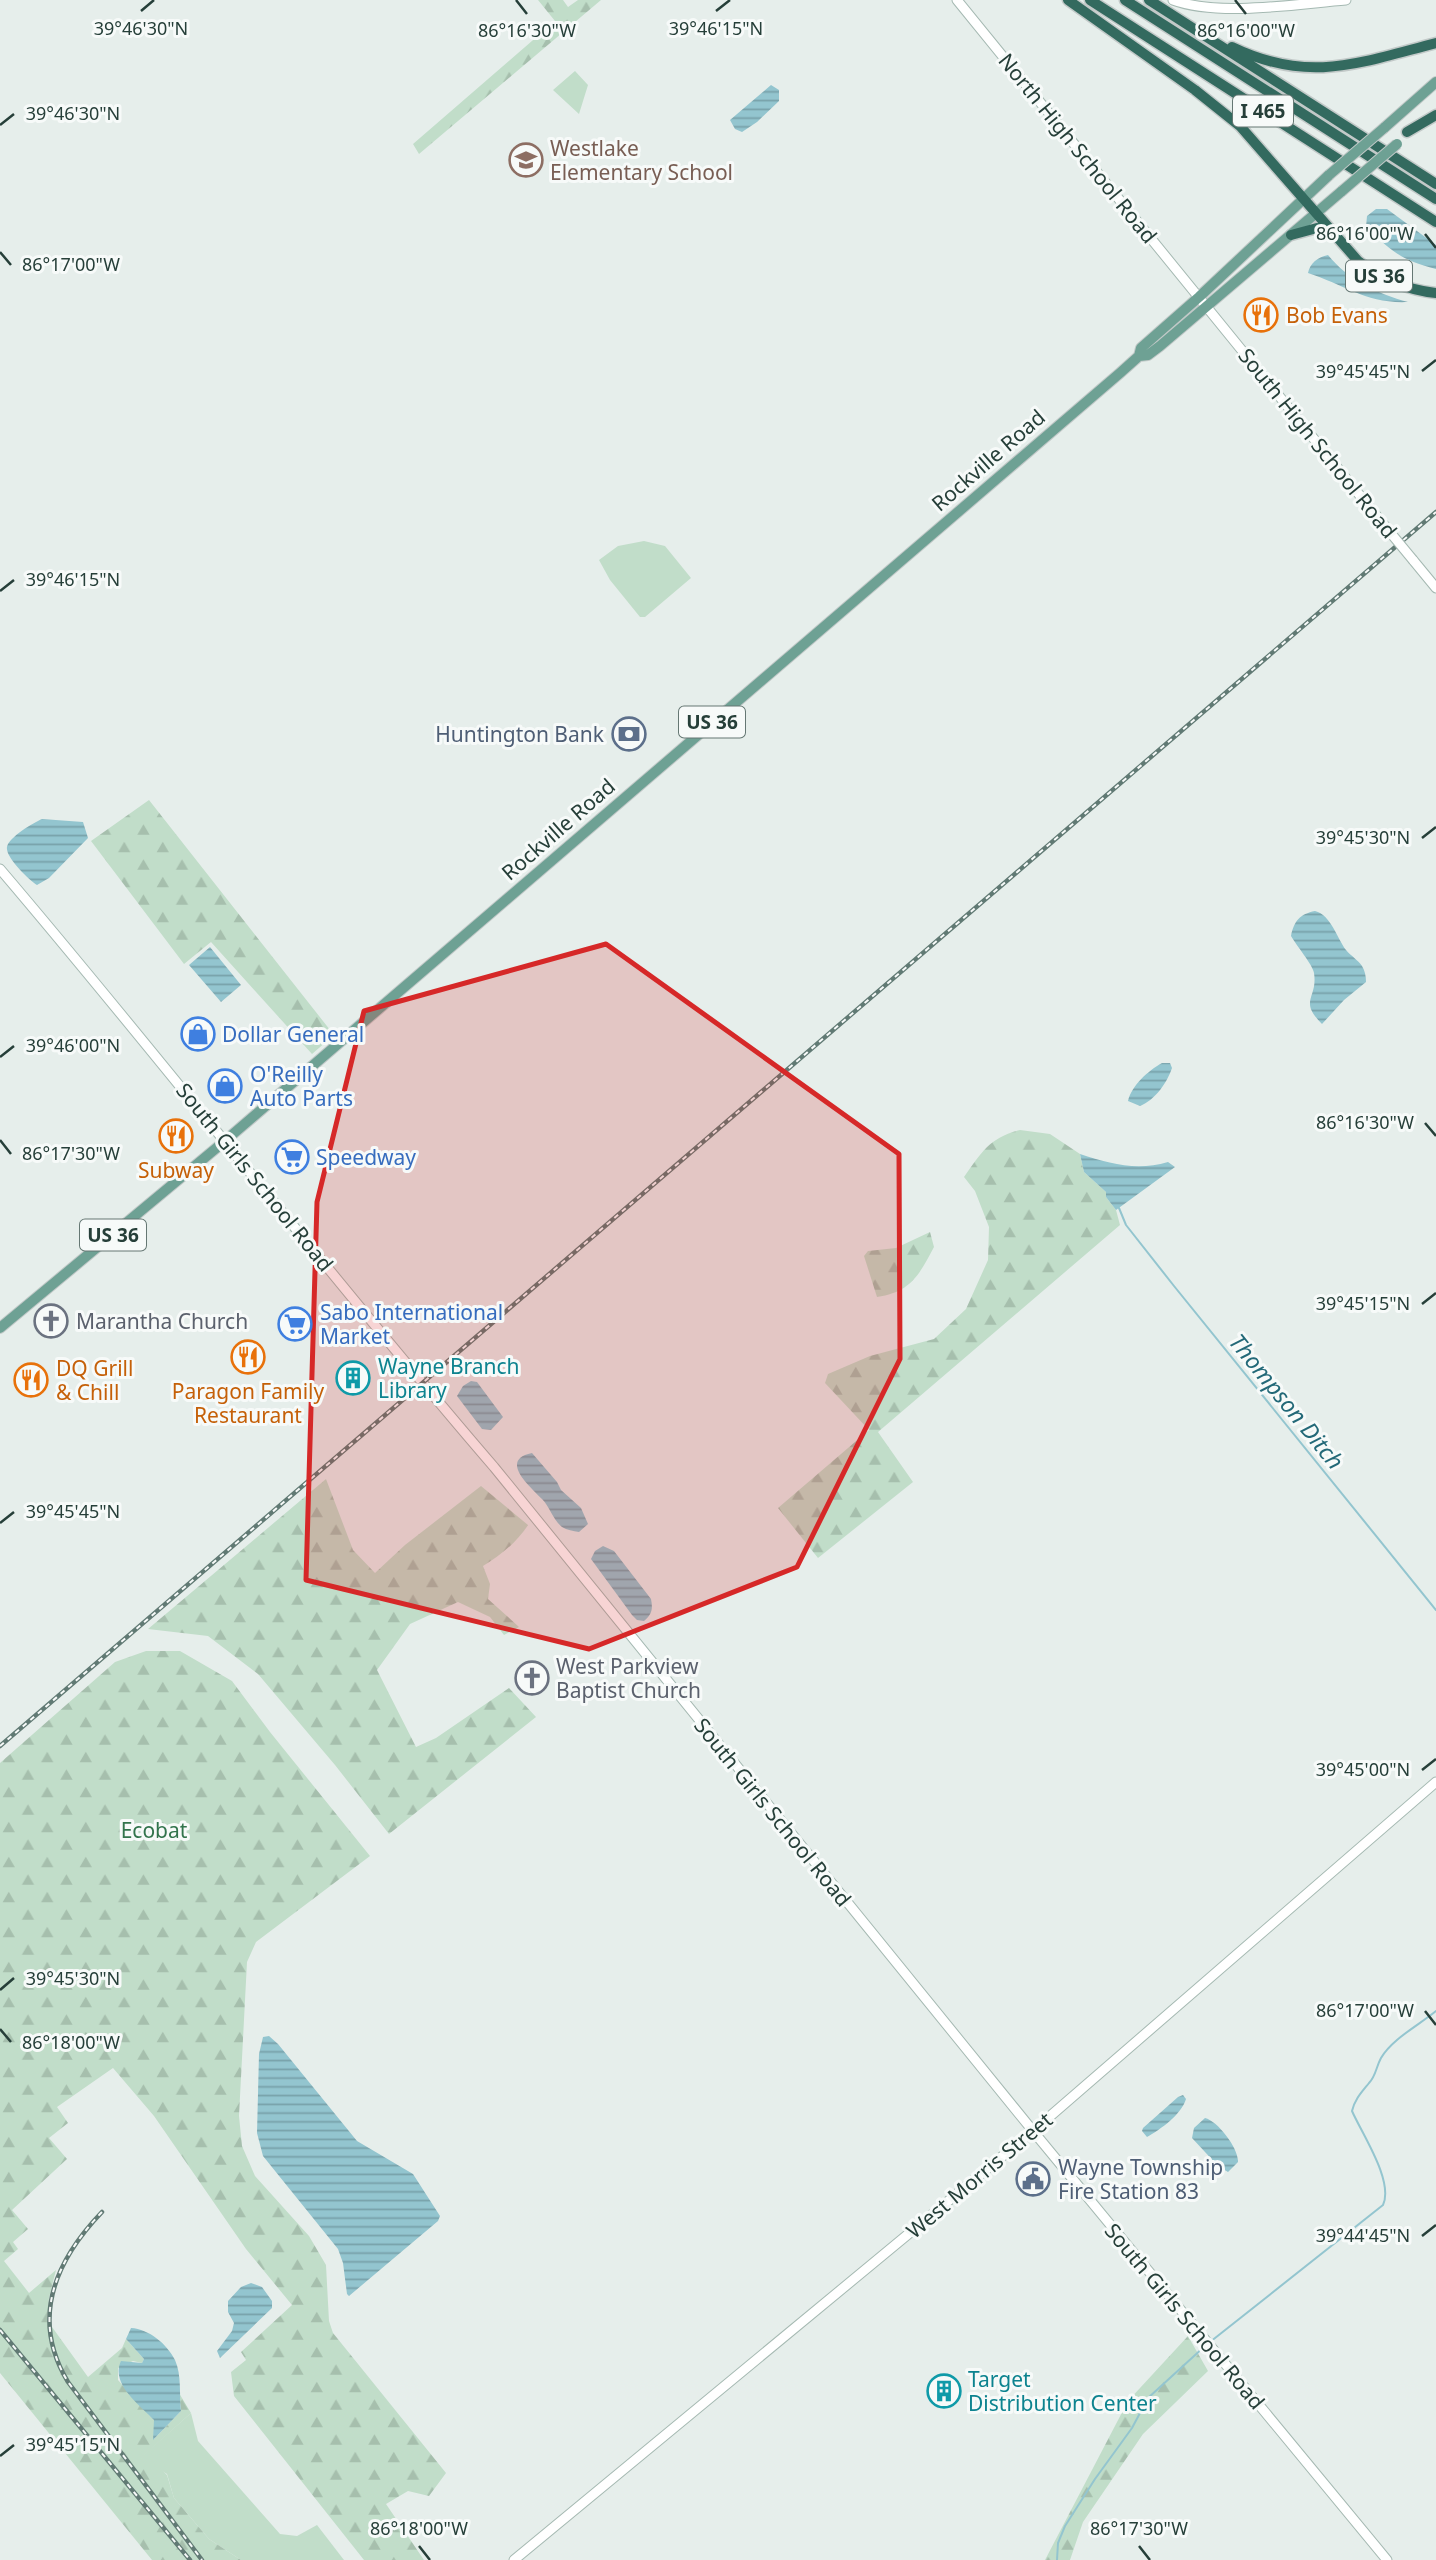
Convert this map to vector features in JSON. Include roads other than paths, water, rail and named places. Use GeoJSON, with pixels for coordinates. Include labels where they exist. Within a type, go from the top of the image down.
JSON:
{"type":"FeatureCollection","features":[{"type":"Feature","properties":{"kind":"highway"},"geometry":{"type":"LineString","coordinates":[[1068,0],[1214,103],[1240,126],[1338,238]]}},
{"type":"Feature","properties":{"kind":"highway","name":"I 465"},"geometry":{"type":"LineString","coordinates":[[1090,0],[1436,222]]}},
{"type":"Feature","properties":{"kind":"highway","name":"I 465"},"geometry":{"type":"LineString","coordinates":[[1125,0],[1436,199]]}},
{"type":"Feature","properties":{"kind":"highway"},"geometry":{"type":"LineString","coordinates":[[1149,0],[1436,184]]}},
{"type":"Feature","properties":{"kind":"highway"},"geometry":{"type":"LineString","coordinates":[[1203,33],[1264,61],[1314,69],[1349,66],[1436,43]]}},
{"type":"Feature","properties":{"kind":"highway"},"geometry":{"type":"LineString","coordinates":[[1407,132],[1436,115]]}},
{"type":"Feature","properties":{"kind":"highway","name":"US 36"},"geometry":{"type":"LineString","coordinates":[[1291,235],[1317,228],[1338,238],[1358,261],[1382,277],[1410,288],[1436,293]]}},
{"type":"Feature","properties":{"kind":"main road","name":"North High School Road"},"geometry":{"type":"LineString","coordinates":[[957,0],[1199,297]]}},
{"type":"Feature","properties":{"kind":"main road"},"geometry":{"type":"LineString","coordinates":[[1173,0],[1198,7],[1221,9],[1346,0]]}},
{"type":"Feature","properties":{"kind":"main road","name":"Rockville Road"},"geometry":{"type":"LineString","coordinates":[[1139,356],[1141,348],[1329,175],[1436,82]]}},
{"type":"Feature","properties":{"kind":"main road","name":"Rockville Road"},"geometry":{"type":"LineString","coordinates":[[0,1328],[226,1140],[1139,356],[1148,355],[1207,306],[1436,108]]}},
{"type":"Feature","properties":{"kind":"main road","name":"South High School Road"},"geometry":{"type":"LineString","coordinates":[[1199,297],[1436,588]]}},
{"type":"Feature","properties":{"kind":"main road","name":"South Girls School Road"},"geometry":{"type":"LineString","coordinates":[[0,869],[226,1140],[310,1247],[494,1467],[1033,2131],[1387,2560]]}},
{"type":"Feature","properties":{"kind":"main road","name":"West Morris Street"},"geometry":{"type":"LineString","coordinates":[[514,2560],[1033,2131],[1436,1782]]}},
{"type":"Feature","properties":{"kind":"water"},"geometry":{"type":"Polygon","coordinates":[[[771,85],[779,90],[779,101],[742,132],[735,129],[730,120],[771,85]]]}},
{"type":"Feature","properties":{"kind":"water"},"geometry":{"type":"Polygon","coordinates":[[[1376,209],[1387,209],[1436,245],[1436,269],[1397,254],[1366,227],[1367,216],[1376,209]]]}},
{"type":"Feature","properties":{"kind":"water"},"geometry":{"type":"Polygon","coordinates":[[[1328,255],[1345,272],[1364,285],[1408,302],[1368,297],[1308,273],[1315,261],[1328,255]]]}},
{"type":"Feature","properties":{"kind":"water"},"geometry":{"type":"Polygon","coordinates":[[[42,819],[83,822],[88,838],[49,878],[37,885],[14,862],[7,847],[27,827],[42,819]]]}},
{"type":"Feature","properties":{"kind":"water"},"geometry":{"type":"Polygon","coordinates":[[[1315,911],[1325,917],[1346,950],[1362,966],[1366,980],[1322,1024],[1311,1010],[1310,1004],[1315,982],[1313,969],[1291,936],[1298,919],[1315,911]]]}},
{"type":"Feature","properties":{"kind":"water"},"geometry":{"type":"Polygon","coordinates":[[[210,947],[241,985],[221,1002],[189,965],[210,947]]]}},
{"type":"Feature","properties":{"kind":"water"},"geometry":{"type":"Polygon","coordinates":[[[1162,1063],[1170,1063],[1172,1068],[1164,1085],[1140,1106],[1128,1101],[1141,1079],[1162,1063]]]}},
{"type":"Feature","properties":{"kind":"water"},"geometry":{"type":"Polygon","coordinates":[[[1080,1154],[1124,1165],[1145,1166],[1168,1162],[1175,1167],[1116,1210],[1106,1197],[1106,1192],[1084,1172],[1080,1154]]]}},
{"type":"Feature","properties":{"kind":"water"},"geometry":{"type":"Polygon","coordinates":[[[471,1381],[477,1382],[503,1417],[491,1430],[482,1429],[457,1396],[463,1386],[471,1381]]]}},
{"type":"Feature","properties":{"kind":"water"},"geometry":{"type":"Polygon","coordinates":[[[532,1453],[561,1490],[581,1508],[588,1524],[579,1532],[562,1527],[545,1502],[520,1475],[518,1462],[532,1453]]]}},
{"type":"Feature","properties":{"kind":"water"},"geometry":{"type":"Polygon","coordinates":[[[603,1546],[614,1551],[651,1599],[651,1611],[644,1621],[637,1620],[632,1615],[591,1559],[595,1551],[603,1546]]]}},
{"type":"Feature","properties":{"kind":"water"},"geometry":{"type":"Polygon","coordinates":[[[269,2036],[357,2141],[413,2174],[440,2216],[438,2221],[349,2296],[338,2249],[263,2156],[257,2133],[259,2054],[263,2037],[269,2036]]]}},
{"type":"Feature","properties":{"kind":"water"},"geometry":{"type":"Polygon","coordinates":[[[1183,2095],[1186,2099],[1175,2116],[1147,2137],[1142,2131],[1143,2128],[1183,2095]]]}},
{"type":"Feature","properties":{"kind":"water"},"geometry":{"type":"Polygon","coordinates":[[[1205,2118],[1221,2130],[1235,2150],[1238,2162],[1228,2172],[1218,2166],[1192,2138],[1194,2128],[1205,2118]]]}},
{"type":"Feature","properties":{"kind":"water"},"geometry":{"type":"Polygon","coordinates":[[[251,2283],[262,2287],[272,2301],[272,2308],[220,2358],[217,2351],[232,2331],[234,2323],[228,2312],[228,2301],[241,2287],[251,2283]]]}},
{"type":"Feature","properties":{"kind":"water"},"geometry":{"type":"Polygon","coordinates":[[[131,2328],[151,2334],[162,2343],[172,2354],[179,2372],[181,2411],[153,2440],[154,2420],[128,2394],[120,2378],[121,2361],[142,2363],[144,2359],[126,2339],[131,2328]]]}},
{"type":"Feature","properties":{"kind":"waterway","name":"Thompson Ditch"},"geometry":{"type":"LineString","coordinates":[[1119,1208],[1126,1225],[1174,1286],[1436,1610]]}},
{"type":"Feature","properties":{"kind":"waterway","name":"Thompson Ditch"},"geometry":{"type":"LineString","coordinates":[[1210,2342],[1383,2205],[1385,2195],[1381,2171],[1352,2111],[1386,2051],[1436,2011]]}},
{"type":"Feature","properties":{"kind":"waterway","name":"Thompson Ditch"},"geometry":{"type":"LineString","coordinates":[[1057,2560],[1058,2543],[1065,2526],[1132,2428],[1148,2398],[1205,2346]]}},
{"type":"Feature","properties":{"kind":"railway"},"geometry":{"type":"LineString","coordinates":[[0,1746],[1436,512]]}},
{"type":"Feature","properties":{"kind":"railway"},"geometry":{"type":"LineString","coordinates":[[102,2212],[72,2250],[53,2292],[51,2336],[57,2359],[68,2382],[202,2560]]}},
{"type":"Feature","properties":{"kind":"railway"},"geometry":{"type":"LineString","coordinates":[[0,2330],[190,2560]]}},
{"type":"Feature","properties":{"kind":"place","name":"Westlake Elementary School"},"geometry":{"type":"Point","coordinates":[526,160]}},
{"type":"Feature","properties":{"kind":"place","name":"Bob Evans"},"geometry":{"type":"Point","coordinates":[1261,315]}},
{"type":"Feature","properties":{"kind":"place","name":"Huntington Bank"},"geometry":{"type":"Point","coordinates":[629,734]}},
{"type":"Feature","properties":{"kind":"place","name":"Dollar General"},"geometry":{"type":"Point","coordinates":[198,1034]}},
{"type":"Feature","properties":{"kind":"place","name":"O'Reilly Auto Parts"},"geometry":{"type":"Point","coordinates":[225,1086]}},
{"type":"Feature","properties":{"kind":"place","name":"Subway"},"geometry":{"type":"Point","coordinates":[176,1136]}},
{"type":"Feature","properties":{"kind":"place","name":"Speedway"},"geometry":{"type":"Point","coordinates":[292,1157]}},
{"type":"Feature","properties":{"kind":"place","name":"Marantha Church"},"geometry":{"type":"Point","coordinates":[51,1321]}},
{"type":"Feature","properties":{"kind":"place","name":"Sabo International Market"},"geometry":{"type":"Point","coordinates":[295,1324]}},
{"type":"Feature","properties":{"kind":"place","name":"Paragon Family Restaurant"},"geometry":{"type":"Point","coordinates":[248,1357]}},
{"type":"Feature","properties":{"kind":"place","name":"Wayne Branch Library"},"geometry":{"type":"Point","coordinates":[353,1378]}},
{"type":"Feature","properties":{"kind":"place","name":"DQ Grill & Chill"},"geometry":{"type":"Point","coordinates":[31,1380]}},
{"type":"Feature","properties":{"kind":"place","name":"West Parkview Baptist Church"},"geometry":{"type":"Point","coordinates":[532,1678]}},
{"type":"Feature","properties":{"kind":"place","name":"Wayne Township Fire Station 83"},"geometry":{"type":"Point","coordinates":[1033,2179]}},
{"type":"Feature","properties":{"kind":"place","name":"Target Distribution Center"},"geometry":{"type":"Point","coordinates":[944,2391]}},
{"type":"Feature","properties":{"kind":"park label","name":"Ecobat"},"geometry":{"type":"Point","coordinates":[154,1830]}}]}
